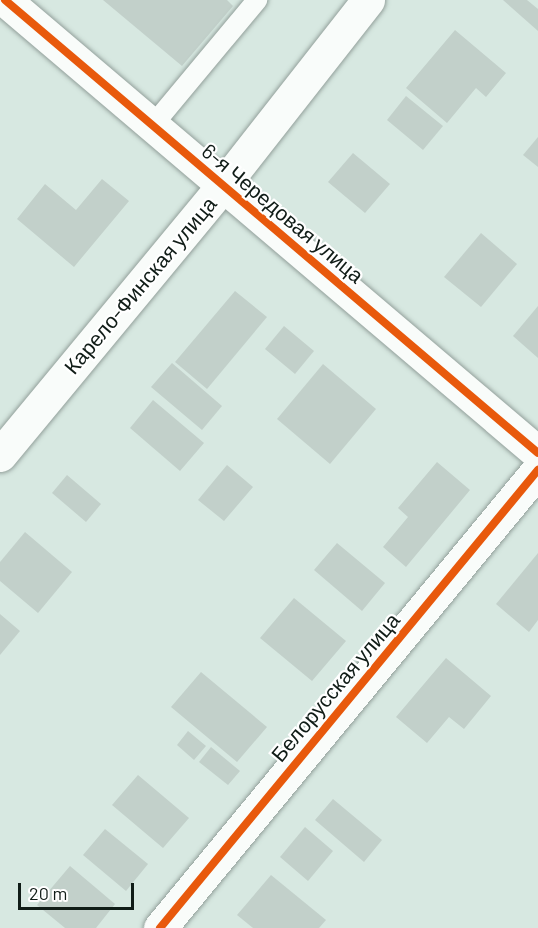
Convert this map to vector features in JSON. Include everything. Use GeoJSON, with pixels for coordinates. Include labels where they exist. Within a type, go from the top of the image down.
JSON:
{"type":"FeatureCollection","features":[{"type":"Feature","properties":{"kind":"street","name":"6-я Чередовая улица"},"geometry":{"type":"LineString","coordinates":[[5,0],[538,453]]}},
{"type":"Feature","properties":{"kind":"street","name":"Карело-Финская улица"},"geometry":{"type":"LineString","coordinates":[[0,455],[223,185],[368,0]]}},
{"type":"Feature","properties":{"kind":"street","name":"Белорусская улица"},"geometry":{"type":"LineString","coordinates":[[160,928],[538,470]]}},
{"type":"Feature","properties":{"kind":"lane"},"geometry":{"type":"LineString","coordinates":[[153,125],[258,0]]}},
{"type":"Feature","properties":{"kind":"building"},"geometry":{"type":"Polygon","coordinates":[[[103,0],[227,0],[233,6],[182,66],[103,0]]]}},
{"type":"Feature","properties":{"kind":"building"},"geometry":{"type":"Polygon","coordinates":[[[503,0],[527,0],[538,9],[538,31],[503,0]]]}},
{"type":"Feature","properties":{"kind":"building"},"geometry":{"type":"Polygon","coordinates":[[[455,30],[506,73],[486,97],[476,88],[447,123],[406,88],[455,30]]]}},
{"type":"Feature","properties":{"kind":"building"},"geometry":{"type":"Polygon","coordinates":[[[406,96],[443,126],[423,150],[387,120],[406,96]]]}},
{"type":"Feature","properties":{"kind":"building"},"geometry":{"type":"Polygon","coordinates":[[[538,137],[538,167],[523,155],[538,137]]]}},
{"type":"Feature","properties":{"kind":"building"},"geometry":{"type":"Polygon","coordinates":[[[353,153],[390,184],[365,213],[328,182],[353,153]]]}},
{"type":"Feature","properties":{"kind":"building"},"geometry":{"type":"Polygon","coordinates":[[[102,179],[129,201],[74,267],[17,219],[45,184],[76,210],[102,179]]]}},
{"type":"Feature","properties":{"kind":"building"},"geometry":{"type":"Polygon","coordinates":[[[481,233],[517,264],[481,307],[444,277],[481,233]]]}},
{"type":"Feature","properties":{"kind":"building"},"geometry":{"type":"Polygon","coordinates":[[[235,291],[267,317],[207,389],[175,362],[235,291]]]}},
{"type":"Feature","properties":{"kind":"building"},"geometry":{"type":"Polygon","coordinates":[[[538,306],[538,358],[513,336],[538,306]]]}},
{"type":"Feature","properties":{"kind":"building"},"geometry":{"type":"Polygon","coordinates":[[[284,326],[314,351],[295,374],[265,349],[284,326]]]}},
{"type":"Feature","properties":{"kind":"building"},"geometry":{"type":"Polygon","coordinates":[[[172,363],[222,406],[202,430],[151,387],[172,363]]]}},
{"type":"Feature","properties":{"kind":"building"},"geometry":{"type":"Polygon","coordinates":[[[323,364],[376,409],[330,464],[277,419],[323,364]]]}},
{"type":"Feature","properties":{"kind":"building"},"geometry":{"type":"Polygon","coordinates":[[[153,400],[204,443],[180,471],[130,428],[153,400]]]}},
{"type":"Feature","properties":{"kind":"building"},"geometry":{"type":"Polygon","coordinates":[[[437,462],[470,490],[406,567],[383,547],[408,517],[398,508],[437,462]]]}},
{"type":"Feature","properties":{"kind":"building"},"geometry":{"type":"Polygon","coordinates":[[[227,465],[253,487],[224,521],[198,500],[227,465]]]}},
{"type":"Feature","properties":{"kind":"building"},"geometry":{"type":"Polygon","coordinates":[[[67,475],[101,504],[86,522],[52,493],[67,475]]]}},
{"type":"Feature","properties":{"kind":"building"},"geometry":{"type":"Polygon","coordinates":[[[25,532],[72,572],[38,613],[0,581],[0,562],[25,532]]]}},
{"type":"Feature","properties":{"kind":"building"},"geometry":{"type":"Polygon","coordinates":[[[337,543],[385,583],[362,611],[314,570],[337,543]]]}},
{"type":"Feature","properties":{"kind":"building"},"geometry":{"type":"Polygon","coordinates":[[[538,553],[538,620],[529,632],[496,604],[538,553]]]}},
{"type":"Feature","properties":{"kind":"building"},"geometry":{"type":"Polygon","coordinates":[[[294,598],[346,641],[312,681],[260,638],[294,598]]]}},
{"type":"Feature","properties":{"kind":"building"},"geometry":{"type":"Polygon","coordinates":[[[0,614],[20,631],[0,655],[0,614]]]}},
{"type":"Feature","properties":{"kind":"building"},"geometry":{"type":"Polygon","coordinates":[[[446,658],[491,696],[464,729],[449,717],[427,743],[396,717],[446,658]]]}},
{"type":"Feature","properties":{"kind":"building"},"geometry":{"type":"Polygon","coordinates":[[[201,672],[267,727],[237,762],[171,707],[201,672]]]}},
{"type":"Feature","properties":{"kind":"building"},"geometry":{"type":"Polygon","coordinates":[[[188,731],[206,746],[194,760],[177,745],[188,731]]]}},
{"type":"Feature","properties":{"kind":"building"},"geometry":{"type":"Polygon","coordinates":[[[211,747],[240,771],[228,785],[199,762],[211,747]]]}},
{"type":"Feature","properties":{"kind":"building"},"geometry":{"type":"Polygon","coordinates":[[[138,775],[189,818],[163,848],[112,805],[138,775]]]}},
{"type":"Feature","properties":{"kind":"building"},"geometry":{"type":"Polygon","coordinates":[[[333,799],[382,840],[364,862],[315,820],[333,799]]]}},
{"type":"Feature","properties":{"kind":"building"},"geometry":{"type":"Polygon","coordinates":[[[305,827],[333,851],[308,881],[280,857],[305,827]]]}},
{"type":"Feature","properties":{"kind":"building"},"geometry":{"type":"Polygon","coordinates":[[[105,829],[148,864],[126,891],[83,855],[105,829]]]}},
{"type":"Feature","properties":{"kind":"building"},"geometry":{"type":"Polygon","coordinates":[[[70,866],[115,904],[96,928],[65,928],[37,905],[70,866]]]}},
{"type":"Feature","properties":{"kind":"building"},"geometry":{"type":"Polygon","coordinates":[[[271,875],[326,920],[319,928],[253,928],[237,915],[271,875]]]}},
{"type":"Feature","properties":{"kind":"cycle path"},"geometry":{"type":"LineString","coordinates":[[5,0],[538,453]]}},
{"type":"Feature","properties":{"kind":"cycle path"},"geometry":{"type":"LineString","coordinates":[[160,928],[538,470]]}}]}
